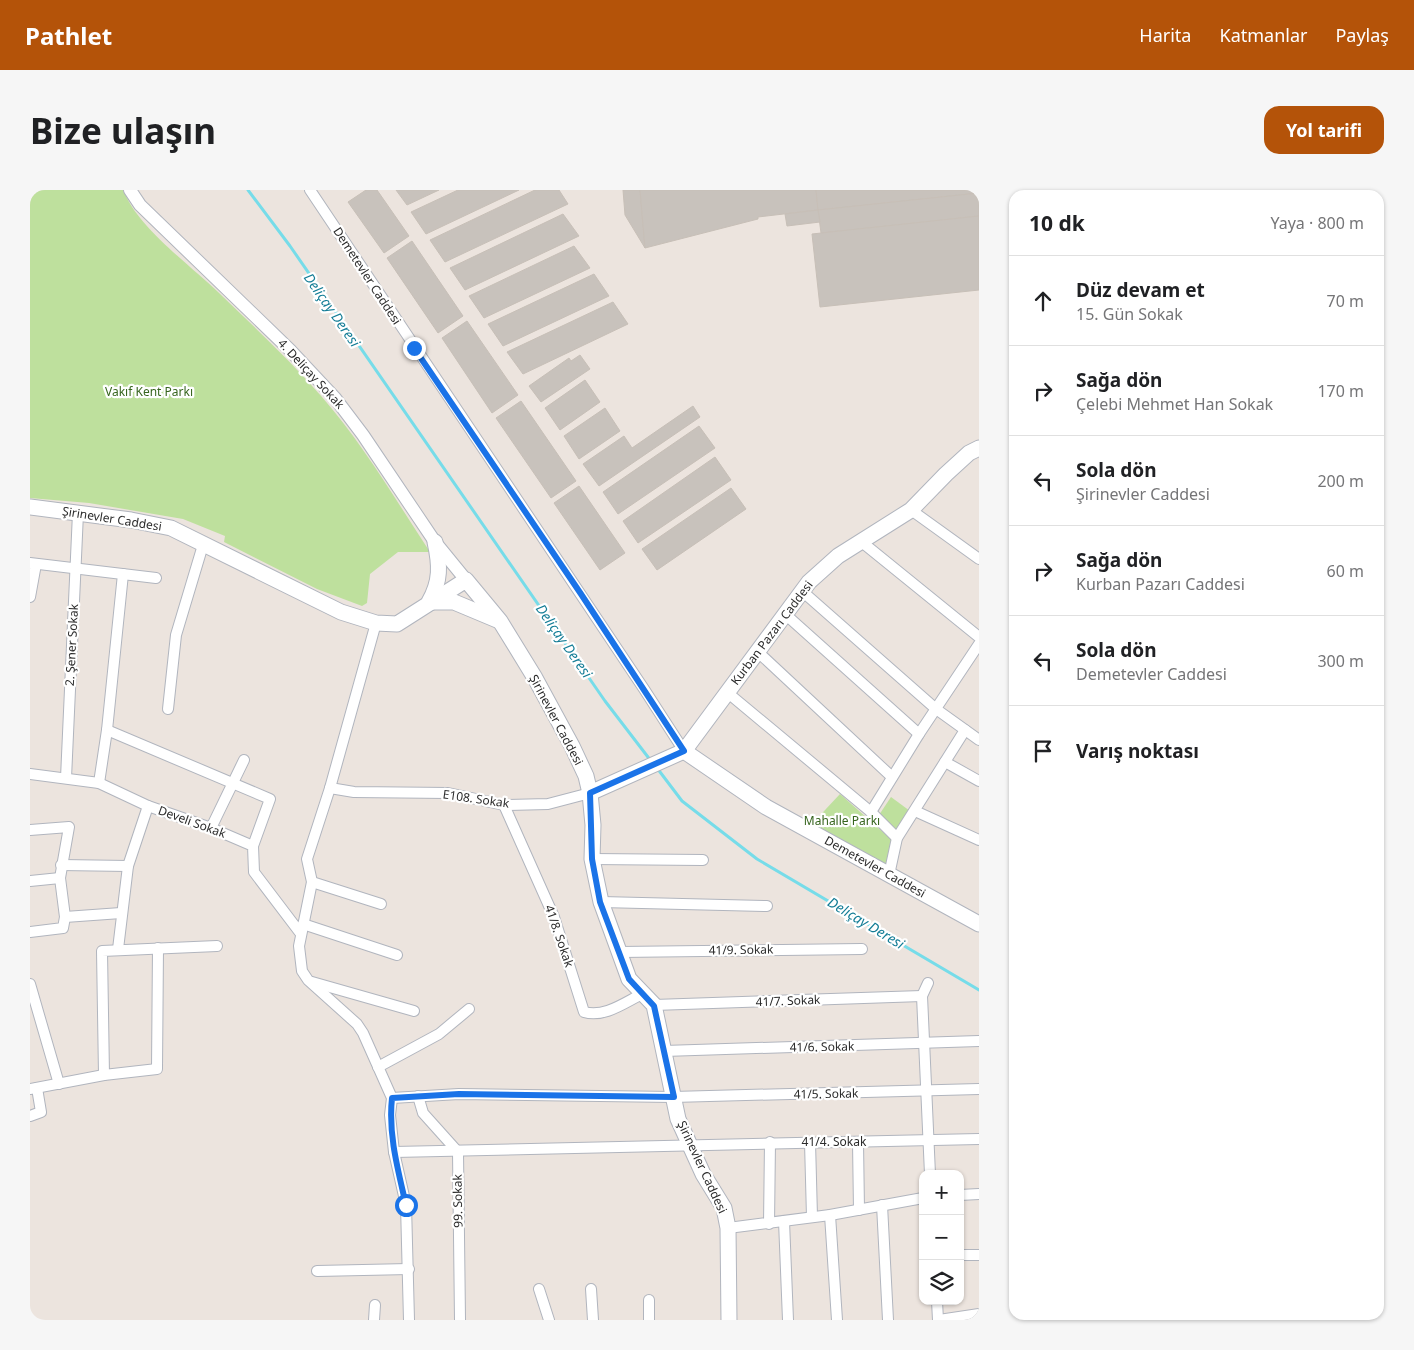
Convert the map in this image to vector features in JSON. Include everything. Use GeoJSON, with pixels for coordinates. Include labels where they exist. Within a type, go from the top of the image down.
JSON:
{"type":"FeatureCollection","features":[{"type":"Feature","properties":{"kind":"main road","name":"Kurban Pazarı Caddesi"},"geometry":{"type":"LineString","coordinates":[[590,793],[680,753],[728,693],[809,582],[838,556],[911,510],[969,453],[979,448]]}},
{"type":"Feature","properties":{"kind":"main road","name":"Şirinevler Caddesi"},"geometry":{"type":"LineString","coordinates":[[30,507],[131,520],[171,528],[341,612],[376,622],[397,624],[466,580],[500,622],[536,678],[586,776],[590,793],[592,859],[600,902],[629,979],[654,1006],[678,1119],[703,1174],[724,1208],[728,1228],[729,1320]]}},
{"type":"Feature","properties":{"kind":"main road"},"geometry":{"type":"LineString","coordinates":[[434,542],[439,561],[438,582],[429,602],[454,602],[500,622]]}},
{"type":"Feature","properties":{"kind":"main road","name":"Demetevler Caddesi"},"geometry":{"type":"LineString","coordinates":[[680,753],[766,807],[979,924]]}},
{"type":"Feature","properties":{"kind":"street","name":"4. Deliçay Sokak"},"geometry":{"type":"LineString","coordinates":[[130,190],[140,205],[290,350],[335,398],[363,435],[434,542],[466,580]]}},
{"type":"Feature","properties":{"kind":"street","name":"Demetevler Caddesi"},"geometry":{"type":"LineString","coordinates":[[310,190],[414,348],[644,688],[680,753]]}},
{"type":"Feature","properties":{"kind":"street"},"geometry":{"type":"LineString","coordinates":[[911,510],[979,559]]}},
{"type":"Feature","properties":{"kind":"street","name":"2. Şener Sokak"},"geometry":{"type":"LineString","coordinates":[[66,778],[78,513]]}},
{"type":"Feature","properties":{"kind":"street"},"geometry":{"type":"LineString","coordinates":[[863,542],[979,637]]}},
{"type":"Feature","properties":{"kind":"street"},"geometry":{"type":"LineString","coordinates":[[168,709],[176,635],[203,545]]}},
{"type":"Feature","properties":{"kind":"street"},"geometry":{"type":"LineString","coordinates":[[30,597],[33,564],[156,578]]}},
{"type":"Feature","properties":{"kind":"street"},"geometry":{"type":"LineString","coordinates":[[99,783],[107,730],[123,574]]}},
{"type":"Feature","properties":{"kind":"street"},"geometry":{"type":"LineString","coordinates":[[802,591],[936,709],[979,740]]}},
{"type":"Feature","properties":{"kind":"street"},"geometry":{"type":"LineString","coordinates":[[785,614],[919,734]]}},
{"type":"Feature","properties":{"kind":"street"},"geometry":{"type":"LineString","coordinates":[[376,622],[330,788],[308,859],[312,882],[302,929],[299,958],[302,971],[308,980],[357,1024],[368,1042],[392,1098],[390,1115],[394,1152],[406,1205],[409,1320]]}},
{"type":"Feature","properties":{"kind":"street"},"geometry":{"type":"LineString","coordinates":[[871,812],[919,734],[979,644]]}},
{"type":"Feature","properties":{"kind":"street"},"geometry":{"type":"LineString","coordinates":[[758,652],[892,777]]}},
{"type":"Feature","properties":{"kind":"street"},"geometry":{"type":"LineString","coordinates":[[728,693],[871,812],[897,838]]}},
{"type":"Feature","properties":{"kind":"street"},"geometry":{"type":"LineString","coordinates":[[107,730],[270,799],[253,846],[254,872],[302,929],[396,955]]}},
{"type":"Feature","properties":{"kind":"street"},"geometry":{"type":"LineString","coordinates":[[888,875],[897,838],[965,730]]}},
{"type":"Feature","properties":{"kind":"street"},"geometry":{"type":"LineString","coordinates":[[210,828],[234,784],[244,760]]}},
{"type":"Feature","properties":{"kind":"street"},"geometry":{"type":"LineString","coordinates":[[946,762],[979,781]]}},
{"type":"Feature","properties":{"kind":"street","name":"Develi Sokak"},"geometry":{"type":"LineString","coordinates":[[30,774],[99,783],[148,806],[210,828],[253,846]]}},
{"type":"Feature","properties":{"kind":"street","name":"E108. Sokak"},"geometry":{"type":"LineString","coordinates":[[330,788],[354,792],[448,793],[504,805],[548,804],[590,793]]}},
{"type":"Feature","properties":{"kind":"street","name":"41/8. Sokak"},"geometry":{"type":"LineString","coordinates":[[504,805],[554,917],[584,1012],[594,1015],[611,1010],[642,994]]}},
{"type":"Feature","properties":{"kind":"street"},"geometry":{"type":"LineString","coordinates":[[118,949],[128,866],[148,806]]}},
{"type":"Feature","properties":{"kind":"street"},"geometry":{"type":"LineString","coordinates":[[915,811],[979,840]]}},
{"type":"Feature","properties":{"kind":"street"},"geometry":{"type":"LineString","coordinates":[[30,830],[69,827],[60,878],[65,917],[63,928],[30,932]]}},
{"type":"Feature","properties":{"kind":"street"},"geometry":{"type":"LineString","coordinates":[[592,859],[703,860]]}},
{"type":"Feature","properties":{"kind":"street"},"geometry":{"type":"LineString","coordinates":[[61,864],[128,866]]}},
{"type":"Feature","properties":{"kind":"street"},"geometry":{"type":"LineString","coordinates":[[30,881],[60,878]]}},
{"type":"Feature","properties":{"kind":"street"},"geometry":{"type":"LineString","coordinates":[[312,882],[381,904]]}},
{"type":"Feature","properties":{"kind":"street"},"geometry":{"type":"LineString","coordinates":[[600,902],[767,906]]}},
{"type":"Feature","properties":{"kind":"street"},"geometry":{"type":"LineString","coordinates":[[65,917],[121,913]]}},
{"type":"Feature","properties":{"kind":"street"},"geometry":{"type":"LineString","coordinates":[[104,1075],[102,951],[217,946]]}},
{"type":"Feature","properties":{"kind":"street"},"geometry":{"type":"LineString","coordinates":[[30,1116],[41,1112],[33,1089],[104,1075],[157,1069],[158,948]]}},
{"type":"Feature","properties":{"kind":"street","name":"41/9. Sokak"},"geometry":{"type":"LineString","coordinates":[[620,952],[862,949]]}},
{"type":"Feature","properties":{"kind":"street"},"geometry":{"type":"LineString","coordinates":[[308,980],[414,1011]]}},
{"type":"Feature","properties":{"kind":"street"},"geometry":{"type":"LineString","coordinates":[[928,983],[922,996],[930,1170]]}},
{"type":"Feature","properties":{"kind":"street"},"geometry":{"type":"LineString","coordinates":[[30,984],[59,1084]]}},
{"type":"Feature","properties":{"kind":"street","name":"41/7. Sokak"},"geometry":{"type":"LineString","coordinates":[[654,1006],[922,996]]}},
{"type":"Feature","properties":{"kind":"street"},"geometry":{"type":"LineString","coordinates":[[378,1067],[438,1034],[469,1009]]}},
{"type":"Feature","properties":{"kind":"street","name":"41/6. Sokak"},"geometry":{"type":"LineString","coordinates":[[664,1051],[979,1041]]}},
{"type":"Feature","properties":{"kind":"street","name":"41/5. Sokak"},"geometry":{"type":"LineString","coordinates":[[392,1098],[459,1094],[674,1097],[979,1089]]}},
{"type":"Feature","properties":{"kind":"street"},"geometry":{"type":"LineString","coordinates":[[418,1096],[423,1113],[458,1152]]}},
{"type":"Feature","properties":{"kind":"street","name":"41/4. Sokak"},"geometry":{"type":"LineString","coordinates":[[394,1152],[458,1152],[542,1147],[979,1139]]}},
{"type":"Feature","properties":{"kind":"street"},"geometry":{"type":"LineString","coordinates":[[769,1224],[770,1142]]}},
{"type":"Feature","properties":{"kind":"street"},"geometry":{"type":"LineString","coordinates":[[810,1142],[812,1216]]}},
{"type":"Feature","properties":{"kind":"street"},"geometry":{"type":"LineString","coordinates":[[858,1142],[859,1210]]}},
{"type":"Feature","properties":{"kind":"street","name":"99. Sokak"},"geometry":{"type":"LineString","coordinates":[[458,1152],[460,1320]]}},
{"type":"Feature","properties":{"kind":"street"},"geometry":{"type":"LineString","coordinates":[[964,1195],[979,1194]]}},
{"type":"Feature","properties":{"kind":"street"},"geometry":{"type":"LineString","coordinates":[[728,1228],[830,1215],[919,1199]]}},
{"type":"Feature","properties":{"kind":"street"},"geometry":{"type":"LineString","coordinates":[[882,1205],[888,1320]]}},
{"type":"Feature","properties":{"kind":"street"},"geometry":{"type":"LineString","coordinates":[[830,1215],[837,1320]]}},
{"type":"Feature","properties":{"kind":"street"},"geometry":{"type":"LineString","coordinates":[[784,1221],[788,1320]]}},
{"type":"Feature","properties":{"kind":"street"},"geometry":{"type":"LineString","coordinates":[[964,1255],[979,1255]]}},
{"type":"Feature","properties":{"kind":"street"},"geometry":{"type":"LineString","coordinates":[[317,1271],[408,1269]]}},
{"type":"Feature","properties":{"kind":"street"},"geometry":{"type":"LineString","coordinates":[[539,1289],[549,1320]]}},
{"type":"Feature","properties":{"kind":"street"},"geometry":{"type":"LineString","coordinates":[[591,1289],[593,1320]]}},
{"type":"Feature","properties":{"kind":"street"},"geometry":{"type":"LineString","coordinates":[[648,1300],[649,1320]]}},
{"type":"Feature","properties":{"kind":"street"},"geometry":{"type":"LineString","coordinates":[[374,1320],[375,1305]]}},
{"type":"Feature","properties":{"kind":"street"},"geometry":{"type":"LineString","coordinates":[[937,1305],[939,1320],[979,1314]]}},
{"type":"Feature","properties":{"kind":"green space","name":"Vakıf Kent Parkı"},"geometry":{"type":"Polygon","coordinates":[[[30,190],[124,190],[130,203],[151,230],[258,330],[322,397],[365,453],[430,552],[398,552],[370,574],[367,603],[362,606],[317,589],[224,542],[225,536],[183,519],[89,503],[30,498],[30,190]]]}},
{"type":"Feature","properties":{"kind":"green space","name":"Mahalle Parkı"},"geometry":{"type":"Polygon","coordinates":[[[840,794],[894,842],[886,866],[811,825],[840,794]]]}},
{"type":"Feature","properties":{"kind":"green space"},"geometry":{"type":"Polygon","coordinates":[[[891,797],[910,811],[896,829],[879,815],[891,797]]]}},
{"type":"Feature","properties":{"kind":"building"},"geometry":{"type":"Polygon","coordinates":[[[366,190],[377,190],[409,236],[384,253],[348,202],[366,190]]]}},
{"type":"Feature","properties":{"kind":"building"},"geometry":{"type":"Polygon","coordinates":[[[396,190],[439,190],[407,205],[396,190]]]}},
{"type":"Feature","properties":{"kind":"building"},"geometry":{"type":"Polygon","coordinates":[[[458,190],[519,190],[426,234],[411,212],[458,190]]]}},
{"type":"Feature","properties":{"kind":"building"},"geometry":{"type":"Polygon","coordinates":[[[535,190],[559,190],[568,204],[445,262],[430,240],[535,190]]]}},
{"type":"Feature","properties":{"kind":"building"},"geometry":{"type":"Polygon","coordinates":[[[623,190],[640,190],[645,248],[625,215],[623,190]]]}},
{"type":"Feature","properties":{"kind":"building"},"geometry":{"type":"Polygon","coordinates":[[[640,190],[816,190],[818,210],[758,217],[758,219],[645,248],[640,190]]]}},
{"type":"Feature","properties":{"kind":"building"},"geometry":{"type":"Polygon","coordinates":[[[816,190],[979,190],[979,193],[818,210],[816,190]]]}},
{"type":"Feature","properties":{"kind":"building"},"geometry":{"type":"Polygon","coordinates":[[[979,193],[979,216],[821,233],[818,210],[979,193]]]}},
{"type":"Feature","properties":{"kind":"building"},"geometry":{"type":"Polygon","coordinates":[[[818,210],[820,222],[787,226],[785,214],[818,210]]]}},
{"type":"Feature","properties":{"kind":"building"},"geometry":{"type":"Polygon","coordinates":[[[563,214],[579,236],[465,290],[450,268],[563,214]]]}},
{"type":"Feature","properties":{"kind":"building"},"geometry":{"type":"Polygon","coordinates":[[[979,216],[979,290],[820,307],[812,234],[979,216]]]}},
{"type":"Feature","properties":{"kind":"building"},"geometry":{"type":"Polygon","coordinates":[[[412,241],[463,316],[438,333],[387,258],[412,241]]]}},
{"type":"Feature","properties":{"kind":"building"},"geometry":{"type":"Polygon","coordinates":[[[574,246],[590,268],[484,318],[469,296],[574,246]]]}},
{"type":"Feature","properties":{"kind":"building"},"geometry":{"type":"Polygon","coordinates":[[[594,274],[609,296],[503,346],[488,324],[594,274]]]}},
{"type":"Feature","properties":{"kind":"building"},"geometry":{"type":"Polygon","coordinates":[[[613,302],[628,324],[523,374],[507,352],[613,302]]]}},
{"type":"Feature","properties":{"kind":"building"},"geometry":{"type":"Polygon","coordinates":[[[467,321],[518,395],[492,413],[442,338],[467,321]]]}},
{"type":"Feature","properties":{"kind":"building"},"geometry":{"type":"Polygon","coordinates":[[[580,355],[590,369],[541,402],[529,386],[569,358],[571,361],[580,355]]]}},
{"type":"Feature","properties":{"kind":"building"},"geometry":{"type":"Polygon","coordinates":[[[585,380],[600,402],[560,430],[545,408],[585,380]]]}},
{"type":"Feature","properties":{"kind":"building"},"geometry":{"type":"Polygon","coordinates":[[[521,401],[576,481],[551,498],[496,418],[521,401]]]}},
{"type":"Feature","properties":{"kind":"building"},"geometry":{"type":"Polygon","coordinates":[[[693,406],[700,417],[599,486],[583,464],[624,436],[632,448],[693,406]]]}},
{"type":"Feature","properties":{"kind":"building"},"geometry":{"type":"Polygon","coordinates":[[[605,408],[620,431],[579,459],[564,436],[605,408]]]}},
{"type":"Feature","properties":{"kind":"building"},"geometry":{"type":"Polygon","coordinates":[[[699,426],[715,448],[618,514],[603,492],[699,426]]]}},
{"type":"Feature","properties":{"kind":"building"},"geometry":{"type":"Polygon","coordinates":[[[715,457],[731,480],[638,543],[623,521],[715,457]]]}},
{"type":"Feature","properties":{"kind":"building"},"geometry":{"type":"Polygon","coordinates":[[[579,486],[625,553],[600,570],[554,503],[579,486]]]}},
{"type":"Feature","properties":{"kind":"building"},"geometry":{"type":"Polygon","coordinates":[[[731,488],[746,509],[657,570],[642,549],[731,488]]]}},
{"type":"Feature","properties":{"kind":"waterway","name":"Deliçay Deresi"},"geometry":{"type":"LineString","coordinates":[[248,190],[290,246],[605,701],[651,761]]}},
{"type":"Feature","properties":{"kind":"waterway","name":"Deliçay Deresi"},"geometry":{"type":"LineString","coordinates":[[657,768],[682,801],[757,859],[979,990]]}},
{"type":"Feature","properties":{"kind":"route"},"geometry":{"type":"LineString","coordinates":[[406,1205],[394,1152],[390,1115],[392,1098],[459,1094],[674,1097],[654,1006],[629,979],[600,902],[592,859],[593,825],[590,793],[684,751],[644,688],[414,348]]}}]}
